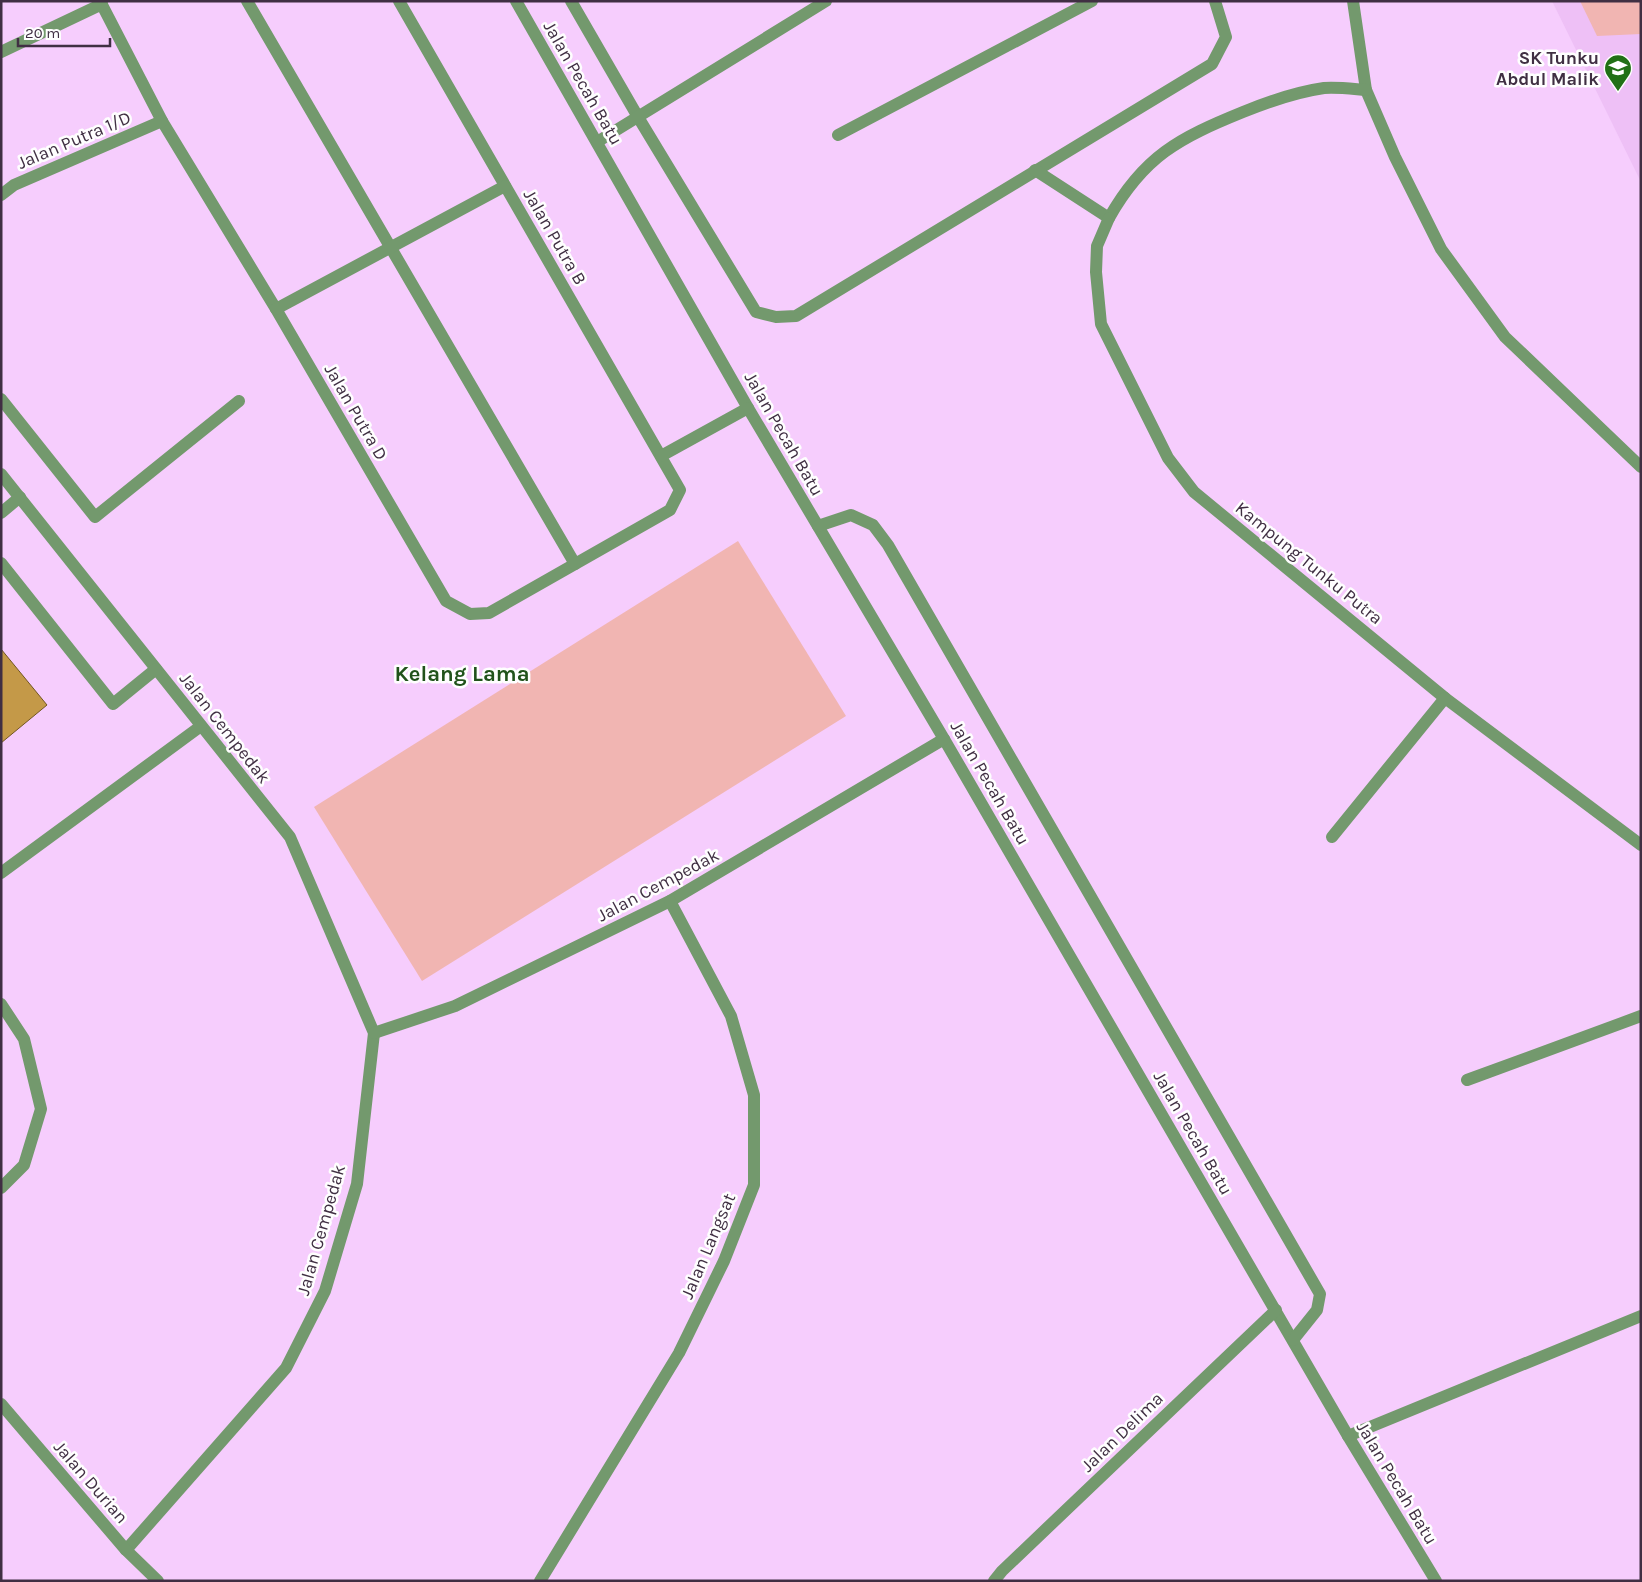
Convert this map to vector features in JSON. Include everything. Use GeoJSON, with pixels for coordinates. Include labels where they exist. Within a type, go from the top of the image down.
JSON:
{"type":"FeatureCollection","features":[{"type":"Feature","properties":{"kind":"street"},"geometry":{"type":"LineString","coordinates":[[247,1],[575,564]]}},
{"type":"Feature","properties":{"kind":"street","name":"Jalan Putra B"},"geometry":{"type":"LineString","coordinates":[[399,1],[680,490]]}},
{"type":"Feature","properties":{"kind":"street","name":"Jalan Pecah Batu"},"geometry":{"type":"LineString","coordinates":[[516,1],[748,408],[944,739],[1348,1436],[1436,1581]]}},
{"type":"Feature","properties":{"kind":"street"},"geometry":{"type":"LineString","coordinates":[[570,1],[756,312],[776,317],[796,316],[1212,64],[1226,36],[1215,1]]}},
{"type":"Feature","properties":{"kind":"street"},"geometry":{"type":"LineString","coordinates":[[597,142],[826,1]]}},
{"type":"Feature","properties":{"kind":"street"},"geometry":{"type":"LineString","coordinates":[[838,135],[1092,1]]}},
{"type":"Feature","properties":{"kind":"street"},"geometry":{"type":"LineString","coordinates":[[1353,1],[1366,90],[1395,157],[1441,249],[1512,344],[1641,467]]}},
{"type":"Feature","properties":{"kind":"street"},"geometry":{"type":"LineString","coordinates":[[1,52],[101,3]]}},
{"type":"Feature","properties":{"kind":"street","name":"Jalan Putra D"},"geometry":{"type":"LineString","coordinates":[[101,3],[162,121],[276,309],[446,601],[470,614],[488,613],[670,510],[680,490]]}},
{"type":"Feature","properties":{"kind":"street","name":"Kampung Tunku Putra"},"geometry":{"type":"LineString","coordinates":[[1366,90],[1326,88],[1283,96],[1197,131],[1161,154],[1128,187],[1109,218],[1097,246],[1096,272],[1101,324],[1168,458],[1194,492],[1445,698],[1641,845]]}},
{"type":"Feature","properties":{"kind":"street","name":"Jalan Putra 1/D"},"geometry":{"type":"LineString","coordinates":[[1,195],[14,185],[162,121]]}},
{"type":"Feature","properties":{"kind":"street"},"geometry":{"type":"LineString","coordinates":[[1035,170],[1109,218]]}},
{"type":"Feature","properties":{"kind":"street"},"geometry":{"type":"LineString","coordinates":[[276,309],[505,186]]}},
{"type":"Feature","properties":{"kind":"street"},"geometry":{"type":"LineString","coordinates":[[1,399],[95,517],[239,401]]}},
{"type":"Feature","properties":{"kind":"street"},"geometry":{"type":"LineString","coordinates":[[661,456],[748,408]]}},
{"type":"Feature","properties":{"kind":"street","name":"Jalan Cempedak"},"geometry":{"type":"LineString","coordinates":[[1,474],[290,837],[374,1033],[357,1184],[325,1291],[286,1368],[126,1550]]}},
{"type":"Feature","properties":{"kind":"street"},"geometry":{"type":"LineString","coordinates":[[1,513],[20,498]]}},
{"type":"Feature","properties":{"kind":"street"},"geometry":{"type":"LineString","coordinates":[[818,526],[850,515],[872,525],[888,545],[1320,1294],[1317,1310],[1293,1340]]}},
{"type":"Feature","properties":{"kind":"street"},"geometry":{"type":"LineString","coordinates":[[1,563],[113,704],[156,669]]}},
{"type":"Feature","properties":{"kind":"street"},"geometry":{"type":"LineString","coordinates":[[1332,837],[1445,698]]}},
{"type":"Feature","properties":{"kind":"street"},"geometry":{"type":"LineString","coordinates":[[1,874],[201,726]]}},
{"type":"Feature","properties":{"kind":"street","name":"Jalan Cempedak"},"geometry":{"type":"LineString","coordinates":[[374,1033],[455,1006],[670,901],[944,739]]}},
{"type":"Feature","properties":{"kind":"street","name":"Jalan Langsat"},"geometry":{"type":"LineString","coordinates":[[540,1581],[678,1353],[724,1261],[754,1185],[754,1095],[731,1016],[670,901]]}},
{"type":"Feature","properties":{"kind":"street"},"geometry":{"type":"LineString","coordinates":[[1,1004],[24,1039],[41,1109],[24,1165],[1,1188]]}},
{"type":"Feature","properties":{"kind":"street"},"geometry":{"type":"LineString","coordinates":[[1467,1080],[1641,1016]]}},
{"type":"Feature","properties":{"kind":"street","name":"Jalan Delima"},"geometry":{"type":"LineString","coordinates":[[994,1581],[1009,1564],[1276,1310]]}},
{"type":"Feature","properties":{"kind":"street"},"geometry":{"type":"LineString","coordinates":[[1348,1436],[1641,1316]]}},
{"type":"Feature","properties":{"kind":"street","name":"Jalan Durian"},"geometry":{"type":"LineString","coordinates":[[1,1404],[126,1550],[158,1581]]}},
{"type":"Feature","properties":{"kind":"shaded area","name":"SK Tunku Abdul Malik"},"geometry":{"type":"Polygon","coordinates":[[[1552,1],[1641,1],[1641,182],[1552,1]]]}},
{"type":"Feature","properties":{"kind":"shaded area"},"geometry":{"type":"Polygon","coordinates":[[[1580,1],[1641,1],[1641,34],[1597,36],[1580,1]]]}},
{"type":"Feature","properties":{"kind":"shaded area"},"geometry":{"type":"Polygon","coordinates":[[[738,541],[846,716],[422,981],[314,807],[738,541]]]}},
{"type":"Feature","properties":{"kind":"building"},"geometry":{"type":"Polygon","coordinates":[[[1,649],[47,705],[1,743],[1,649]]]}},
{"type":"Feature","properties":{"kind":"place","name":"SK Tunku Abdul Malik"},"geometry":{"type":"Point","coordinates":[1618,92]}},
{"type":"Feature","properties":{"kind":"district","name":"Kelang Lama"},"geometry":{"type":"Point","coordinates":[462,674]}}]}
